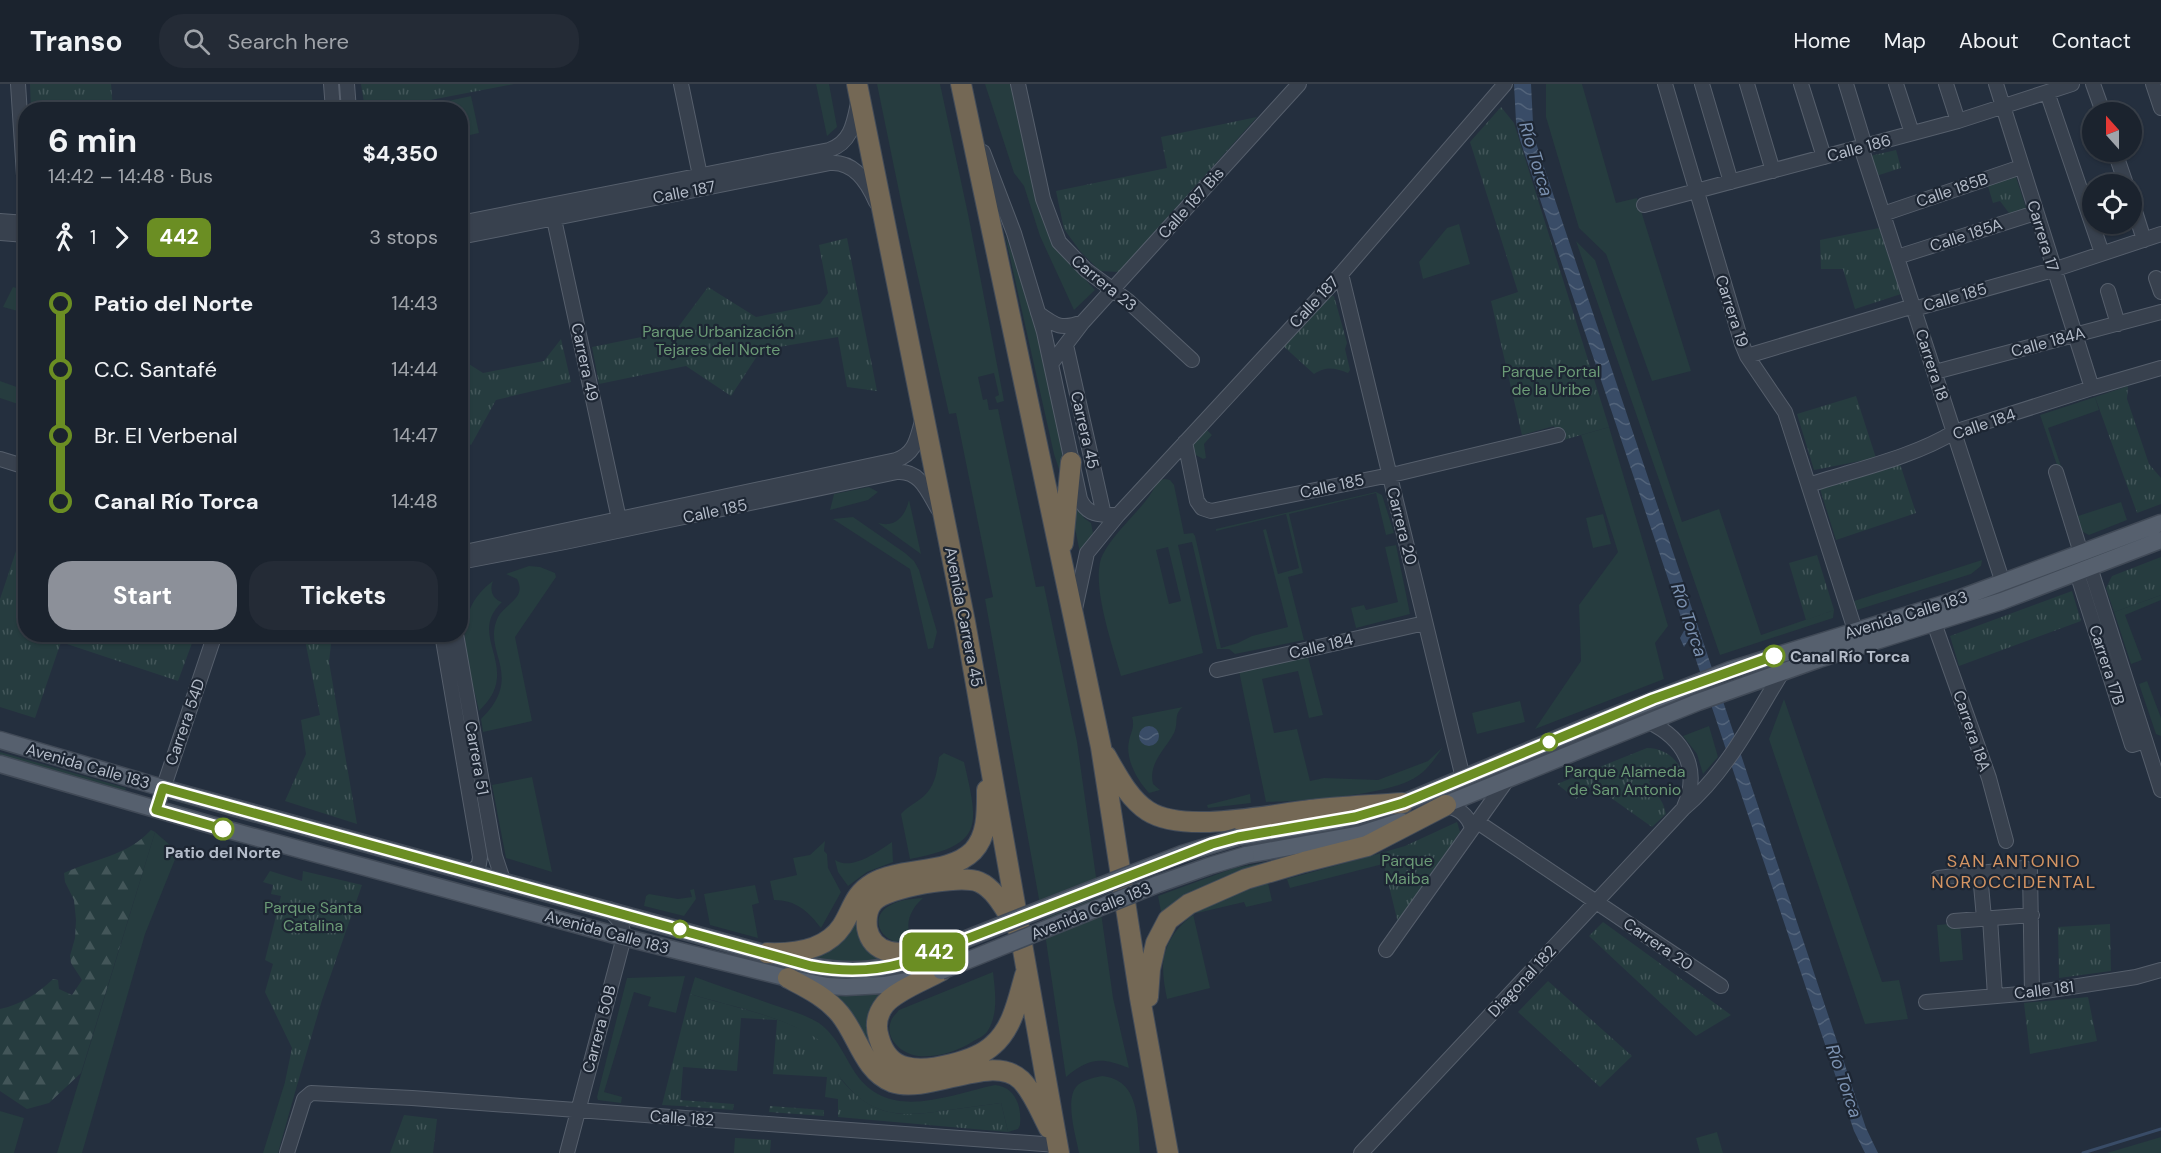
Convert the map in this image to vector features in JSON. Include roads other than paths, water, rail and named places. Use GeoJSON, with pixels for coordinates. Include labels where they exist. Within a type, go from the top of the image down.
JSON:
{"type":"FeatureCollection","features":[{"type":"Feature","properties":{"kind":"highway"},"geometry":{"type":"LineString","coordinates":[[960,84],[1101,747],[1146,1036],[1168,1153]]}},
{"type":"Feature","properties":{"kind":"highway","name":"Avenida Carrera 45"},"geometry":{"type":"LineString","coordinates":[[858,91],[987,740],[1058,1149]]}},
{"type":"Feature","properties":{"kind":"highway"},"geometry":{"type":"LineString","coordinates":[[1061,560],[1071,462]]}},
{"type":"Feature","properties":{"kind":"highway"},"geometry":{"type":"LineString","coordinates":[[767,953],[793,953],[819,945],[836,934],[842,927],[855,899],[875,882],[951,863],[974,850],[980,841],[986,822],[987,740]]}},
{"type":"Feature","properties":{"kind":"highway"},"geometry":{"type":"LineString","coordinates":[[1101,747],[1119,777],[1147,811],[1177,821],[1200,823],[1320,809],[1403,803]]}},
{"type":"Feature","properties":{"kind":"highway"},"geometry":{"type":"LineString","coordinates":[[1146,1036],[1149,969],[1152,956],[1162,929],[1178,912],[1211,893],[1246,879],[1367,846],[1446,805]]}},
{"type":"Feature","properties":{"kind":"highway"},"geometry":{"type":"LineString","coordinates":[[933,952],[893,953],[877,946],[868,931],[866,921],[873,903],[879,897],[892,891],[945,881],[971,880],[980,882],[989,890],[1021,933]]}},
{"type":"Feature","properties":{"kind":"highway"},"geometry":{"type":"LineString","coordinates":[[941,971],[893,997],[881,1011],[877,1022],[880,1044],[894,1062],[904,1067],[930,1068],[954,1063],[993,1046],[1007,1028],[1027,970]]}},
{"type":"Feature","properties":{"kind":"highway"},"geometry":{"type":"LineString","coordinates":[[788,978],[814,992],[835,1008],[876,1071],[890,1081],[916,1084],[987,1071],[1006,1072],[1017,1077],[1027,1087],[1058,1149]]}},
{"type":"Feature","properties":{"kind":"main road","name":"Avenida Calle 183"},"geometry":{"type":"LineString","coordinates":[[0,764],[156,810],[624,937],[788,978],[827,986],[865,987],[908,981],[941,971],[1158,884],[1209,866],[1246,855],[1361,834],[1446,805],[1737,687],[2002,600],[2083,564],[2161,523]]}},
{"type":"Feature","properties":{"kind":"main road","name":"Avenida Calle 183"},"geometry":{"type":"LineString","coordinates":[[0,740],[163,788],[811,966],[850,971],[887,968],[1182,854],[1238,837],[1340,820],[1403,803],[1730,670],[1950,602],[2003,583],[2083,564],[2161,540]]}},
{"type":"Feature","properties":{"kind":"street"},"geometry":{"type":"LineString","coordinates":[[18,84],[19,102]]}},
{"type":"Feature","properties":{"kind":"street"},"geometry":{"type":"LineString","coordinates":[[332,84],[333,102]]}},
{"type":"Feature","properties":{"kind":"street"},"geometry":{"type":"LineString","coordinates":[[347,84],[348,102]]}},
{"type":"Feature","properties":{"kind":"street"},"geometry":{"type":"LineString","coordinates":[[681,84],[701,182]]}},
{"type":"Feature","properties":{"kind":"street","name":"Carrera 23"},"geometry":{"type":"LineString","coordinates":[[1018,84],[1043,199],[1051,226],[1059,242],[1071,256],[1192,360]]}},
{"type":"Feature","properties":{"kind":"street","name":"Calle 187 Bis"},"geometry":{"type":"LineString","coordinates":[[1051,364],[1083,322],[1299,84]]}},
{"type":"Feature","properties":{"kind":"street","name":"Calle 187"},"geometry":{"type":"LineString","coordinates":[[1073,617],[1084,559],[1111,515],[1162,467],[1341,273],[1505,84]]}},
{"type":"Feature","properties":{"kind":"street","name":"Carrera 19"},"geometry":{"type":"LineString","coordinates":[[1665,84],[1695,192],[1748,356],[1785,412],[1855,630]]}},
{"type":"Feature","properties":{"kind":"street"},"geometry":{"type":"LineString","coordinates":[[1702,84],[1731,182]]}},
{"type":"Feature","properties":{"kind":"street"},"geometry":{"type":"LineString","coordinates":[[1747,84],[1773,171]]}},
{"type":"Feature","properties":{"kind":"street"},"geometry":{"type":"LineString","coordinates":[[1800,84],[1824,157]]}},
{"type":"Feature","properties":{"kind":"street","name":"Carrera 18"},"geometry":{"type":"LineString","coordinates":[[1845,84],[1883,214],[2003,583]]}},
{"type":"Feature","properties":{"kind":"street"},"geometry":{"type":"LineString","coordinates":[[1896,84],[1911,133]]}},
{"type":"Feature","properties":{"kind":"street"},"geometry":{"type":"LineString","coordinates":[[1946,84],[1958,121]]}},
{"type":"Feature","properties":{"kind":"street","name":"Carrera 17"},"geometry":{"type":"LineString","coordinates":[[1996,84],[2092,388]]}},
{"type":"Feature","properties":{"kind":"street","name":"Calle 186"},"geometry":{"type":"LineString","coordinates":[[1644,205],[1958,121],[2072,84]]}},
{"type":"Feature","properties":{"kind":"street"},"geometry":{"type":"LineString","coordinates":[[2093,84],[2099,102]]}},
{"type":"Feature","properties":{"kind":"street"},"geometry":{"type":"LineString","coordinates":[[2153,84],[2161,108]]}},
{"type":"Feature","properties":{"kind":"street","name":"Calle 187"},"geometry":{"type":"LineString","coordinates":[[468,235],[553,212],[701,182],[836,148],[847,140],[854,124],[858,91]]}},
{"type":"Feature","properties":{"kind":"street"},"geometry":{"type":"LineString","coordinates":[[2047,92],[2102,253]]}},
{"type":"Feature","properties":{"kind":"street"},"geometry":{"type":"LineString","coordinates":[[966,110],[1014,233],[1038,313],[1071,462],[1083,505],[1092,513],[1111,515]]}},
{"type":"Feature","properties":{"kind":"street","name":"Calle 187"},"geometry":{"type":"LineString","coordinates":[[701,182],[836,162],[847,165],[863,179],[882,215]]}},
{"type":"Feature","properties":{"kind":"street","name":"Calle 185B"},"geometry":{"type":"LineString","coordinates":[[1883,214],[2021,167]]}},
{"type":"Feature","properties":{"kind":"street","name":"Calle 187"},"geometry":{"type":"LineString","coordinates":[[468,222],[553,212]]}},
{"type":"Feature","properties":{"kind":"street","name":"Carrera 49"},"geometry":{"type":"LineString","coordinates":[[553,212],[619,519]]}},
{"type":"Feature","properties":{"kind":"street","name":"Calle 185A"},"geometry":{"type":"LineString","coordinates":[[1897,257],[2035,213]]}},
{"type":"Feature","properties":{"kind":"street"},"geometry":{"type":"LineString","coordinates":[[0,221],[18,222]]}},
{"type":"Feature","properties":{"kind":"street"},"geometry":{"type":"LineString","coordinates":[[0,233],[18,234]]}},
{"type":"Feature","properties":{"kind":"street"},"geometry":{"type":"LineString","coordinates":[[2142,234],[2144,240]]}},
{"type":"Feature","properties":{"kind":"street","name":"Calle 185"},"geometry":{"type":"LineString","coordinates":[[1748,356],[1907,308],[1914,309],[2053,270],[2161,234]]}},
{"type":"Feature","properties":{"kind":"street","name":"Carrera 20"},"geometry":{"type":"LineString","coordinates":[[1341,273],[1463,778]]}},
{"type":"Feature","properties":{"kind":"street"},"geometry":{"type":"LineString","coordinates":[[2156,278],[2161,292]]}},
{"type":"Feature","properties":{"kind":"street"},"geometry":{"type":"LineString","coordinates":[[2108,291],[2118,324]]}},
{"type":"Feature","properties":{"kind":"street","name":"Calle 184A"},"geometry":{"type":"LineString","coordinates":[[1935,372],[2161,312]]}},
{"type":"Feature","properties":{"kind":"street"},"geometry":{"type":"LineString","coordinates":[[1038,313],[1061,327],[1083,322]]}},
{"type":"Feature","properties":{"kind":"street","name":"Carrera 45"},"geometry":{"type":"LineString","coordinates":[[1066,345],[1111,515]]}},
{"type":"Feature","properties":{"kind":"street","name":"Calle 184"},"geometry":{"type":"LineString","coordinates":[[1809,485],[1907,453],[1954,432],[2161,368]]}},
{"type":"Feature","properties":{"kind":"street","name":"Calle 185"},"geometry":{"type":"LineString","coordinates":[[468,551],[896,460],[906,457],[914,447],[924,416]]}},
{"type":"Feature","properties":{"kind":"street","name":"Calle 185"},"geometry":{"type":"LineString","coordinates":[[1193,485],[1198,503],[1205,510],[1211,511],[1390,475],[1558,435]]}},
{"type":"Feature","properties":{"kind":"street"},"geometry":{"type":"LineString","coordinates":[[1185,442],[1193,485]]}},
{"type":"Feature","properties":{"kind":"street"},"geometry":{"type":"LineString","coordinates":[[0,459],[18,465]]}},
{"type":"Feature","properties":{"kind":"street"},"geometry":{"type":"LineString","coordinates":[[1162,467],[1171,465],[1184,470],[1193,485]]}},
{"type":"Feature","properties":{"kind":"street","name":"Calle 185"},"geometry":{"type":"LineString","coordinates":[[468,561],[565,543],[897,472],[908,472],[918,478],[945,522]]}},
{"type":"Feature","properties":{"kind":"street","name":"Carrera 17B"},"geometry":{"type":"LineString","coordinates":[[2056,472],[2119,682],[2132,745],[2151,746],[2161,790]]}},
{"type":"Feature","properties":{"kind":"street","name":"Calle 184"},"geometry":{"type":"LineString","coordinates":[[1217,670],[1425,623]]}},
{"type":"Feature","properties":{"kind":"street","name":"Carrera 18A"},"geometry":{"type":"LineString","coordinates":[[1934,623],[1989,778],[2006,841]]}},
{"type":"Feature","properties":{"kind":"street","name":"Carrera 54D"},"geometry":{"type":"LineString","coordinates":[[156,810],[212,642]]}},
{"type":"Feature","properties":{"kind":"street","name":"Carrera 51"},"geometry":{"type":"LineString","coordinates":[[443,642],[480,857],[479,864],[472,872]]}},
{"type":"Feature","properties":{"kind":"street","name":"Carrera 51"},"geometry":{"type":"LineString","coordinates":[[457,642],[495,856],[503,880]]}},
{"type":"Feature","properties":{"kind":"street","name":"Diagonal 182"},"geometry":{"type":"LineString","coordinates":[[1361,1153],[1683,809],[1698,796],[1722,767],[1783,671]]}},
{"type":"Feature","properties":{"kind":"street","name":"Diagonal 182"},"geometry":{"type":"LineString","coordinates":[[1649,722],[1670,734],[1677,741],[1687,759],[1691,779],[1688,799],[1683,809]]}},
{"type":"Feature","properties":{"kind":"street"},"geometry":{"type":"LineString","coordinates":[[1386,950],[1507,780]]}},
{"type":"Feature","properties":{"kind":"street","name":"Carrera 20"},"geometry":{"type":"LineString","coordinates":[[1446,805],[1463,812],[1474,824],[1721,986]]}},
{"type":"Feature","properties":{"kind":"street"},"geometry":{"type":"LineString","coordinates":[[1938,878],[2022,868],[2030,870],[2032,993]]}},
{"type":"Feature","properties":{"kind":"street"},"geometry":{"type":"LineString","coordinates":[[1980,874],[1995,996]]}},
{"type":"Feature","properties":{"kind":"street"},"geometry":{"type":"LineString","coordinates":[[609,909],[621,923],[624,937]]}},
{"type":"Feature","properties":{"kind":"street"},"geometry":{"type":"LineString","coordinates":[[1954,921],[2032,915]]}},
{"type":"Feature","properties":{"kind":"street","name":"Carrera 50B"},"geometry":{"type":"LineString","coordinates":[[567,1153],[624,937]]}},
{"type":"Feature","properties":{"kind":"street","name":"Calle 181"},"geometry":{"type":"LineString","coordinates":[[1926,1002],[2032,993],[2136,977],[2161,970]]}},
{"type":"Feature","properties":{"kind":"street","name":"Calle 182"},"geometry":{"type":"LineString","coordinates":[[287,1153],[302,1105],[311,1092],[1058,1149]]}},
{"type":"Feature","properties":{"kind":"water","name":"Río Torca"},"geometry":{"type":"Polygon","coordinates":[[[1514,84],[1531,84],[1536,143],[1866,1128],[1878,1153],[1865,1153],[1854,1131],[1689,639],[1684,647],[1680,638],[1685,629],[1520,140],[1516,122],[1514,84]]]}},
{"type":"Feature","properties":{"kind":"water"},"geometry":{"type":"Polygon","coordinates":[[[1145,726],[1153,726],[1159,732],[1159,740],[1153,746],[1145,746],[1139,740],[1139,732],[1145,726]]]}},
{"type":"Feature","properties":{"kind":"waterway"},"geometry":{"type":"LineString","coordinates":[[2083,1153],[2161,1129]]}},
{"type":"Feature","properties":{"kind":"place","name":"Canal Río Torca"},"geometry":{"type":"Point","coordinates":[1774,656]}},
{"type":"Feature","properties":{"kind":"place","name":"Patio del Norte"},"geometry":{"type":"Point","coordinates":[223,829]}},
{"type":"Feature","properties":{"kind":"district","name":"SAN ANTONIO NOROCCIDENTAL"},"geometry":{"type":"Point","coordinates":[2014,871]}},
{"type":"Feature","properties":{"kind":"park label","name":"Parque Urbanización Tejares del Norte"},"geometry":{"type":"Point","coordinates":[718,340]}},
{"type":"Feature","properties":{"kind":"park label","name":"Parque Portal de la Uribe"},"geometry":{"type":"Point","coordinates":[1551,380]}},
{"type":"Feature","properties":{"kind":"park label","name":"Parque Alameda de San Antonio"},"geometry":{"type":"Point","coordinates":[1625,780]}},
{"type":"Feature","properties":{"kind":"park label","name":"Parque Maiba"},"geometry":{"type":"Point","coordinates":[1407,869]}},
{"type":"Feature","properties":{"kind":"park label","name":"Parque Santa Catalina"},"geometry":{"type":"Point","coordinates":[313,916]}}]}
